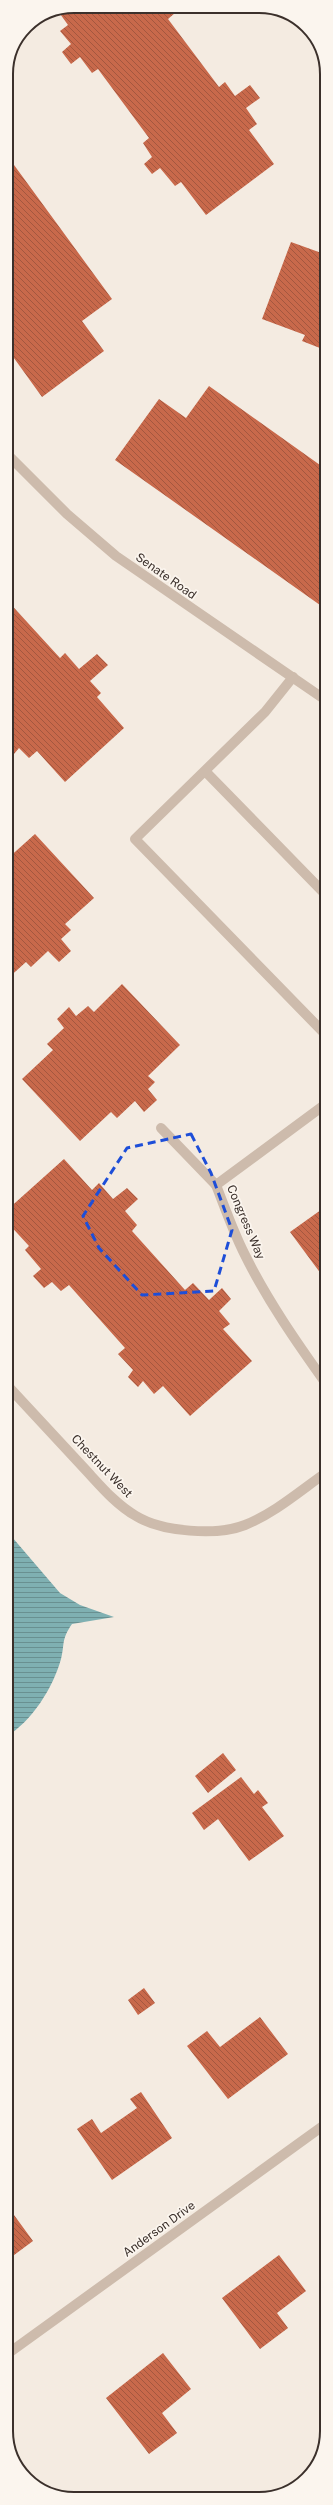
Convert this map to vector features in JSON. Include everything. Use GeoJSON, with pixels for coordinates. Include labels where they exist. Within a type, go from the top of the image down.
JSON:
{"type":"FeatureCollection","features":[{"type":"Feature","properties":{"kind":"street","name":"Senate Road"},"geometry":{"type":"LineString","coordinates":[[13,460],[67,514],[116,556],[320,696]]}},
{"type":"Feature","properties":{"kind":"street"},"geometry":{"type":"LineString","coordinates":[[292,677],[265,712],[135,839],[320,1029]]}},
{"type":"Feature","properties":{"kind":"street"},"geometry":{"type":"LineString","coordinates":[[205,771],[320,889]]}},
{"type":"Feature","properties":{"kind":"street","name":"Congress Way"},"geometry":{"type":"LineString","coordinates":[[320,1108],[216,1185],[240,1246],[256,1276],[289,1330],[320,1375]]}},
{"type":"Feature","properties":{"kind":"street"},"geometry":{"type":"LineString","coordinates":[[161,1128],[216,1185]]}},
{"type":"Feature","properties":{"kind":"street","name":"Chestnut West"},"geometry":{"type":"LineString","coordinates":[[13,1392],[106,1492],[136,1517],[153,1524],[172,1528],[210,1531],[245,1525],[280,1504],[320,1477]]}},
{"type":"Feature","properties":{"kind":"street","name":"Anderson Drive"},"geometry":{"type":"LineString","coordinates":[[13,2350],[320,2128]]}},
{"type":"Feature","properties":{"kind":"highlighted area"},"geometry":{"type":"Polygon","coordinates":[[[191,1134],[211,1173],[232,1230],[214,1291],[142,1295],[99,1248],[83,1216],[127,1148],[191,1134]]]}},
{"type":"Feature","properties":{"kind":"water"},"geometry":{"type":"Polygon","coordinates":[[[13,1538],[60,1593],[80,1605],[114,1617],[72,1624],[65,1638],[61,1659],[53,1681],[33,1713],[13,1732],[13,1538]]]}},
{"type":"Feature","properties":{"kind":"building"},"geometry":{"type":"Polygon","coordinates":[[[74,13],[175,13],[168,19],[219,87],[225,82],[235,96],[250,85],[260,98],[246,108],[257,124],[249,130],[274,164],[206,215],[181,182],[175,186],[160,168],[152,174],[144,164],[152,157],[143,143],[149,138],[98,69],[92,73],[80,57],[71,64],[62,52],[71,44],[60,31],[68,25],[61,15],[74,13]]]}},
{"type":"Feature","properties":{"kind":"building"},"geometry":{"type":"Polygon","coordinates":[[[13,164],[112,299],[82,321],[104,351],[42,397],[13,357],[13,164]]]}},
{"type":"Feature","properties":{"kind":"building"},"geometry":{"type":"Polygon","coordinates":[[[291,242],[320,252],[320,348],[302,341],[305,335],[262,319],[291,242]]]}},
{"type":"Feature","properties":{"kind":"building"},"geometry":{"type":"Polygon","coordinates":[[[209,386],[320,465],[320,605],[115,460],[159,399],[186,418],[209,386]]]}},
{"type":"Feature","properties":{"kind":"building"},"geometry":{"type":"Polygon","coordinates":[[[13,607],[60,658],[65,653],[79,669],[97,654],[108,665],[90,681],[101,693],[97,697],[124,728],[65,782],[37,751],[29,758],[19,748],[14,754],[13,607]]]}},
{"type":"Feature","properties":{"kind":"building"},"geometry":{"type":"Polygon","coordinates":[[[35,834],[94,898],[65,924],[71,930],[61,939],[71,951],[59,962],[48,951],[31,967],[26,962],[13,974],[13,854],[35,834]]]}},
{"type":"Feature","properties":{"kind":"building"},"geometry":{"type":"Polygon","coordinates":[[[122,984],[180,1045],[148,1076],[155,1082],[148,1089],[157,1100],[144,1112],[135,1101],[117,1118],[111,1112],[80,1141],[22,1079],[53,1050],[47,1044],[64,1028],[57,1019],[69,1007],[76,1016],[88,1006],[94,1012],[122,984]]]}},
{"type":"Feature","properties":{"kind":"building"},"geometry":{"type":"Polygon","coordinates":[[[64,1159],[92,1190],[99,1183],[113,1199],[127,1188],[138,1199],[125,1211],[137,1225],[132,1231],[185,1290],[193,1283],[209,1300],[222,1288],[231,1299],[219,1311],[230,1324],[223,1329],[252,1361],[190,1416],[163,1386],[154,1394],[143,1381],[138,1387],[128,1377],[133,1370],[118,1354],[125,1348],[69,1285],[61,1291],[52,1282],[44,1288],[33,1276],[41,1269],[25,1250],[29,1246],[13,1229],[13,1205],[64,1159]]]}},
{"type":"Feature","properties":{"kind":"building"},"geometry":{"type":"Polygon","coordinates":[[[320,1211],[320,1273],[290,1232],[320,1211]]]}},
{"type":"Feature","properties":{"kind":"building"},"geometry":{"type":"Polygon","coordinates":[[[223,1753],[236,1770],[208,1793],[195,1776],[223,1753]]]}},
{"type":"Feature","properties":{"kind":"building"},"geometry":{"type":"Polygon","coordinates":[[[241,1777],[254,1794],[258,1790],[268,1803],[262,1807],[284,1836],[249,1861],[218,1819],[204,1830],[192,1813],[241,1777]]]}},
{"type":"Feature","properties":{"kind":"building"},"geometry":{"type":"Polygon","coordinates":[[[144,1988],[155,2003],[138,2015],[128,2000],[144,1988]]]}},
{"type":"Feature","properties":{"kind":"building"},"geometry":{"type":"Polygon","coordinates":[[[260,2017],[288,2054],[228,2099],[187,2046],[207,2031],[220,2047],[260,2017]]]}},
{"type":"Feature","properties":{"kind":"building"},"geometry":{"type":"Polygon","coordinates":[[[141,2092],[172,2138],[112,2180],[77,2129],[92,2119],[101,2133],[137,2108],[130,2099],[141,2092]]]}},
{"type":"Feature","properties":{"kind":"building"},"geometry":{"type":"Polygon","coordinates":[[[13,2214],[33,2241],[13,2256],[13,2214]]]}},
{"type":"Feature","properties":{"kind":"building"},"geometry":{"type":"Polygon","coordinates":[[[279,2255],[306,2291],[277,2313],[288,2328],[260,2349],[222,2298],[279,2255]]]}},
{"type":"Feature","properties":{"kind":"building"},"geometry":{"type":"Polygon","coordinates":[[[163,2353],[191,2389],[162,2413],[177,2433],[149,2454],[106,2398],[163,2353]]]}}]}
